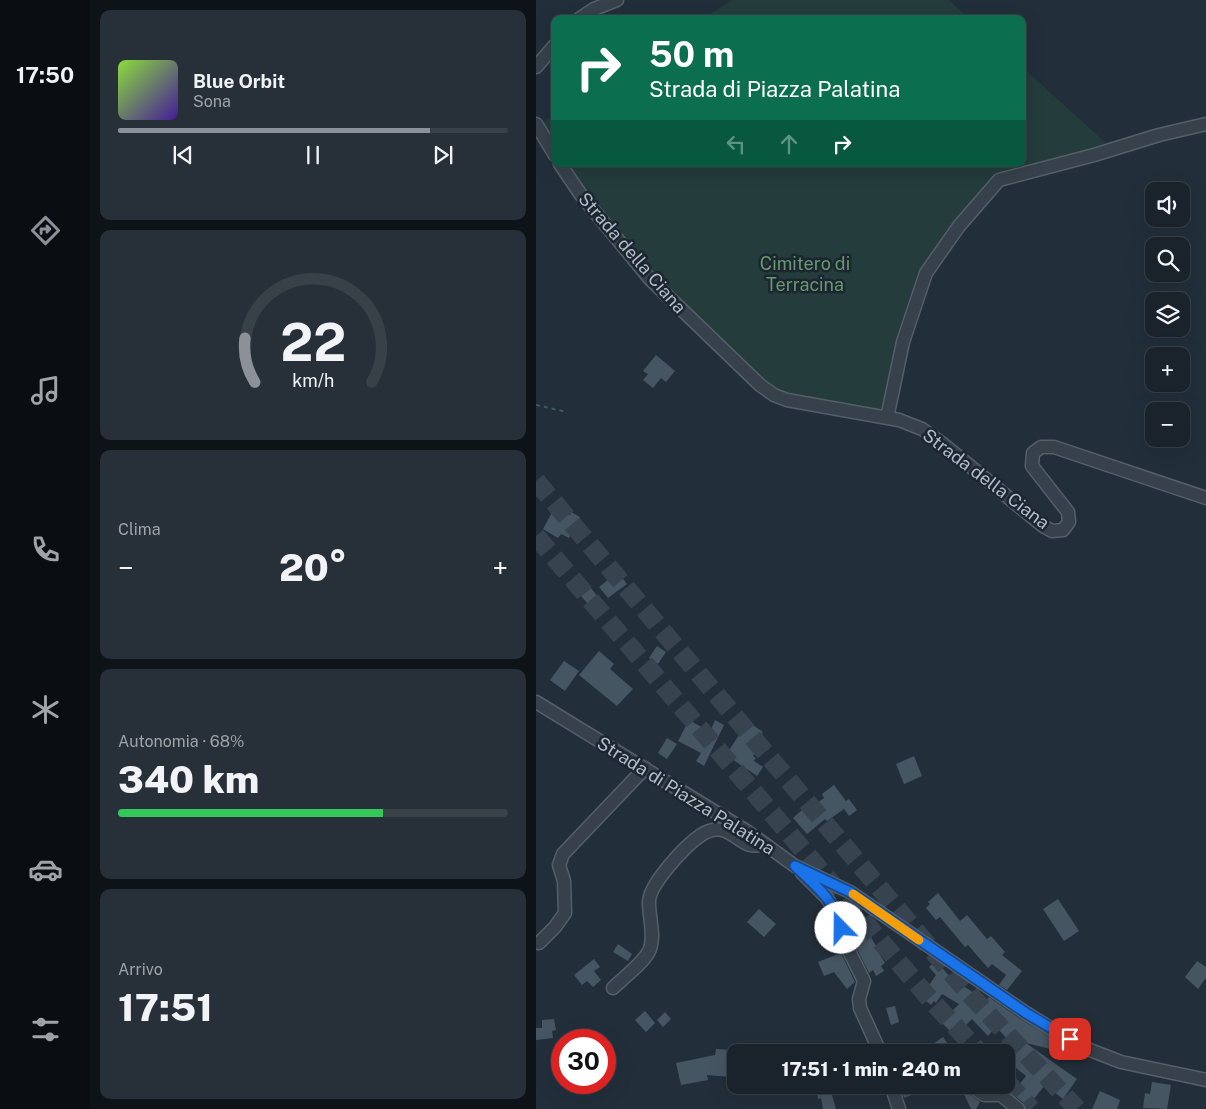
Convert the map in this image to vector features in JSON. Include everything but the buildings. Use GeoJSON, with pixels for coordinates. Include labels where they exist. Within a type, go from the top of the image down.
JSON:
{"type":"FeatureCollection","features":[{"type":"Feature","properties":{"kind":"street"},"geometry":{"type":"LineString","coordinates":[[585,15],[616,0]]}},
{"type":"Feature","properties":{"kind":"street"},"geometry":{"type":"LineString","coordinates":[[536,67],[551,50]]}},
{"type":"Feature","properties":{"kind":"street"},"geometry":{"type":"LineString","coordinates":[[536,124],[551,148]]}},
{"type":"Feature","properties":{"kind":"street"},"geometry":{"type":"LineString","coordinates":[[887,418],[902,342],[926,273],[959,226],[999,180],[1094,155],[1159,135],[1206,124]]}},
{"type":"Feature","properties":{"kind":"street","name":"Strada della Ciana"},"geometry":{"type":"LineString","coordinates":[[562,167],[581,195],[650,279],[774,396],[786,400],[907,422],[929,433],[1034,519],[1052,530],[1060,531],[1069,522],[1063,505],[1032,466],[1031,458],[1033,453],[1041,447],[1054,447],[1206,498]]}},
{"type":"Feature","properties":{"kind":"street","name":"Strada di Piazza Palatina"},"geometry":{"type":"LineString","coordinates":[[536,702],[764,843],[795,866],[850,892],[1026,1013],[1080,1044],[1128,1064],[1206,1080]]}},
{"type":"Feature","properties":{"kind":"street"},"geometry":{"type":"LineString","coordinates":[[539,943],[555,927],[565,913],[564,881],[559,865],[563,854],[645,768]]}},
{"type":"Feature","properties":{"kind":"street"},"geometry":{"type":"LineString","coordinates":[[613,988],[648,952],[651,941],[649,903],[651,891],[657,881],[687,847],[700,836],[714,830],[729,832],[751,846],[764,843]]}},
{"type":"Feature","properties":{"kind":"street"},"geometry":{"type":"LineString","coordinates":[[795,866],[826,898],[838,917],[845,943],[864,981],[860,1008],[876,1044]]}},
{"type":"Feature","properties":{"kind":"street"},"geometry":{"type":"LineString","coordinates":[[894,1094],[899,1109]]}},
{"type":"Feature","properties":{"kind":"street"},"geometry":{"type":"LineString","coordinates":[[983,1094],[1001,1095],[1018,1109]]}},
{"type":"Feature","properties":{"kind":"path"},"geometry":{"type":"LineString","coordinates":[[536,405],[567,412]]}},
{"type":"Feature","properties":{"kind":"green space"},"geometry":{"type":"Polygon","coordinates":[[[732,0],[949,0],[965,15],[709,15],[732,0]]]}},
{"type":"Feature","properties":{"kind":"green space","name":"Cimitero di Terracina"},"geometry":{"type":"Polygon","coordinates":[[[1026,71],[1106,143],[995,178],[921,270],[883,411],[775,395],[654,289],[587,212],[557,167],[1026,167],[1026,71]]]}},
{"type":"Feature","properties":{"kind":"green space","name":"Cimitero di Terracina"},"geometry":{"type":"Polygon","coordinates":[[[551,118],[551,158],[536,127],[551,118]]]}},
{"type":"Feature","properties":{"kind":"tunnel"},"geometry":{"type":"LineString","coordinates":[[536,481],[964,988],[1077,1109]]}},
{"type":"Feature","properties":{"kind":"tunnel"},"geometry":{"type":"LineString","coordinates":[[536,536],[929,998],[972,1044]]}},
{"type":"Feature","properties":{"kind":"tunnel"},"geometry":{"type":"LineString","coordinates":[[1015,1091],[1031,1109]]}},
{"type":"Feature","properties":{"kind":"slow traffic"},"geometry":{"type":"LineString","coordinates":[[853,894],[919,940]]}},
{"type":"Feature","properties":{"kind":"route"},"geometry":{"type":"LineString","coordinates":[[841,928],[833,906],[795,866],[850,892],[1026,1013],[1070,1039]]}}]}
